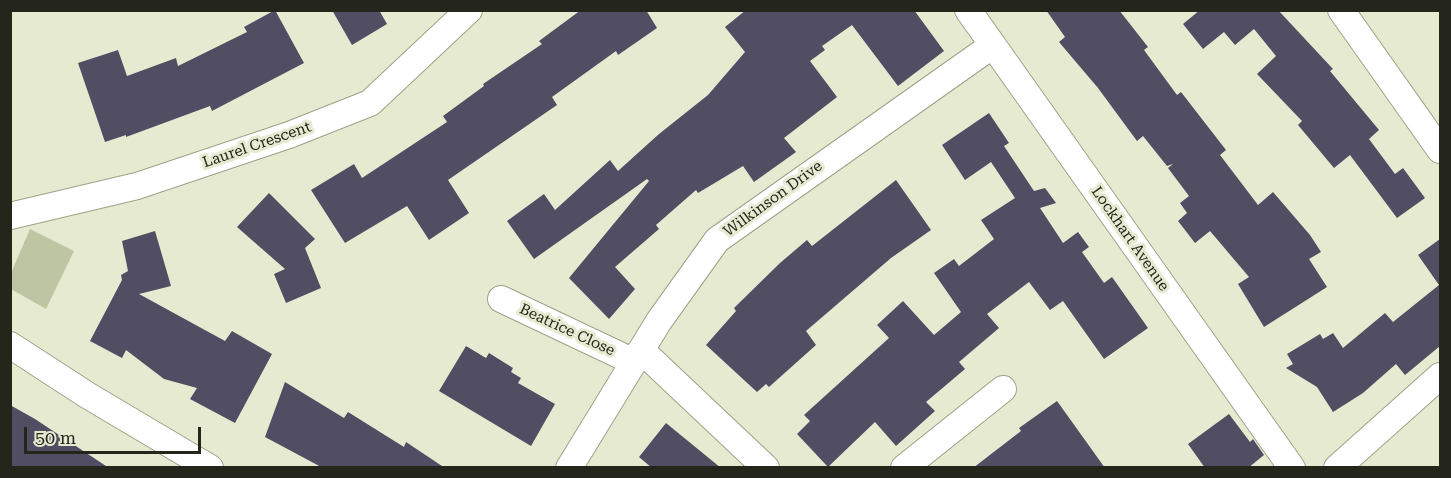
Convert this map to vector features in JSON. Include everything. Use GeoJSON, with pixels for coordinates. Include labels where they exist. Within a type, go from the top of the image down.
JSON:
{"type":"FeatureCollection","features":[{"type":"Feature","properties":{"kind":"street","name":"Laurel Crescent"},"geometry":{"type":"LineString","coordinates":[[10,216],[137,186],[289,135],[370,103],[469,10]]}},
{"type":"Feature","properties":{"kind":"street","name":"Lockhart Avenue"},"geometry":{"type":"LineString","coordinates":[[968,10],[1292,468]]}},
{"type":"Feature","properties":{"kind":"street"},"geometry":{"type":"LineString","coordinates":[[1341,10],[1440,150]]}},
{"type":"Feature","properties":{"kind":"street","name":"Wilkinson Drive"},"geometry":{"type":"LineString","coordinates":[[569,468],[637,356],[717,240],[993,45]]}},
{"type":"Feature","properties":{"kind":"street","name":"Beatrice Close"},"geometry":{"type":"LineString","coordinates":[[501,299],[637,356],[766,468]]}},
{"type":"Feature","properties":{"kind":"street"},"geometry":{"type":"LineString","coordinates":[[10,345],[87,395],[210,468]]}},
{"type":"Feature","properties":{"kind":"street"},"geometry":{"type":"LineString","coordinates":[[1337,468],[1440,376]]}},
{"type":"Feature","properties":{"kind":"street"},"geometry":{"type":"LineString","coordinates":[[904,468],[1003,389]]}},
{"type":"Feature","properties":{"kind":"green space"},"geometry":{"type":"Polygon","coordinates":[[[30,229],[74,251],[46,309],[11,289],[11,273],[30,229]]]}},
{"type":"Feature","properties":{"kind":"building"},"geometry":{"type":"Polygon","coordinates":[[[275,10],[304,63],[212,111],[210,106],[126,137],[126,135],[105,142],[78,63],[118,50],[127,76],[176,58],[178,66],[247,32],[244,27],[275,10]]]}},
{"type":"Feature","properties":{"kind":"building"},"geometry":{"type":"Polygon","coordinates":[[[332,10],[379,10],[387,24],[352,45],[332,10]]]}},
{"type":"Feature","properties":{"kind":"building"},"geometry":{"type":"Polygon","coordinates":[[[581,10],[646,10],[657,28],[618,55],[616,51],[552,97],[557,105],[448,180],[469,213],[429,240],[407,206],[345,243],[311,190],[354,164],[362,178],[447,122],[443,116],[484,86],[483,84],[542,44],[539,41],[581,10]]]}},
{"type":"Feature","properties":{"kind":"building"},"geometry":{"type":"Polygon","coordinates":[[[746,10],[914,10],[944,51],[898,86],[852,25],[822,46],[825,50],[810,61],[837,97],[784,138],[796,152],[754,182],[743,166],[698,193],[696,190],[656,225],[659,229],[615,267],[635,289],[609,319],[569,278],[649,181],[647,179],[534,259],[507,221],[544,194],[555,210],[610,160],[618,171],[659,134],[708,95],[745,52],[725,27],[746,10]]]}},
{"type":"Feature","properties":{"kind":"building"},"geometry":{"type":"Polygon","coordinates":[[[1046,10],[1119,10],[1148,47],[1144,50],[1177,95],[1181,92],[1226,150],[1220,155],[1258,205],[1273,192],[1310,235],[1321,252],[1309,259],[1327,287],[1264,327],[1238,284],[1249,277],[1210,231],[1195,243],[1178,221],[1187,213],[1180,203],[1189,196],[1168,168],[1173,164],[1167,166],[1143,136],[1137,141],[1098,88],[1059,42],[1065,37],[1046,10]]]}},
{"type":"Feature","properties":{"kind":"building"},"geometry":{"type":"Polygon","coordinates":[[[1200,10],[1278,10],[1333,69],[1330,71],[1379,130],[1369,139],[1395,174],[1403,168],[1425,198],[1397,218],[1350,155],[1334,168],[1298,125],[1302,121],[1257,74],[1276,56],[1254,29],[1235,45],[1224,32],[1203,49],[1183,24],[1200,10]]]}},
{"type":"Feature","properties":{"kind":"building"},"geometry":{"type":"Polygon","coordinates":[[[989,113],[1009,143],[1004,146],[1034,191],[1045,188],[1056,203],[1040,208],[1063,243],[1078,232],[1089,247],[1082,252],[1104,283],[1112,277],[1148,328],[1104,359],[1063,301],[1050,310],[1029,282],[987,314],[999,328],[959,362],[965,369],[926,402],[935,411],[896,446],[875,422],[828,467],[797,434],[810,421],[804,415],[889,338],[877,325],[903,301],[934,335],[961,312],[934,273],[954,259],[959,266],[994,239],[981,220],[1015,198],[991,162],[965,180],[942,145],[989,113]]]}},
{"type":"Feature","properties":{"kind":"building"},"geometry":{"type":"Polygon","coordinates":[[[896,180],[931,230],[891,258],[806,331],[816,345],[769,387],[766,384],[757,392],[706,345],[736,311],[734,308],[780,263],[807,240],[812,246],[896,180]]]}},
{"type":"Feature","properties":{"kind":"building"},"geometry":{"type":"Polygon","coordinates":[[[269,193],[315,239],[305,248],[321,288],[286,303],[274,274],[285,269],[237,227],[269,193]]]}},
{"type":"Feature","properties":{"kind":"building"},"geometry":{"type":"Polygon","coordinates":[[[155,231],[171,286],[139,294],[225,341],[232,331],[272,354],[235,423],[190,399],[197,388],[164,379],[126,350],[122,358],[90,341],[122,280],[121,275],[128,271],[122,241],[155,231]]]}},
{"type":"Feature","properties":{"kind":"building"},"geometry":{"type":"Polygon","coordinates":[[[1440,239],[1440,346],[1405,375],[1396,364],[1363,393],[1333,412],[1317,387],[1286,368],[1293,364],[1287,354],[1320,334],[1323,339],[1333,333],[1343,348],[1385,313],[1393,322],[1439,285],[1418,255],[1440,239]]]}},
{"type":"Feature","properties":{"kind":"building"},"geometry":{"type":"Polygon","coordinates":[[[466,346],[486,358],[489,353],[513,368],[511,372],[521,378],[518,383],[555,404],[531,446],[439,391],[466,346]]]}},
{"type":"Feature","properties":{"kind":"building"},"geometry":{"type":"Polygon","coordinates":[[[285,382],[344,418],[348,412],[404,447],[406,442],[445,468],[323,468],[265,437],[285,382]]]}},
{"type":"Feature","properties":{"kind":"building"},"geometry":{"type":"Polygon","coordinates":[[[1057,401],[1105,468],[973,468],[1021,431],[1019,428],[1057,401]]]}},
{"type":"Feature","properties":{"kind":"building"},"geometry":{"type":"Polygon","coordinates":[[[10,405],[35,419],[109,468],[10,468],[10,405]]]}},
{"type":"Feature","properties":{"kind":"building"},"geometry":{"type":"Polygon","coordinates":[[[1229,414],[1250,442],[1253,439],[1264,455],[1248,468],[1205,468],[1188,444],[1229,414]]]}},
{"type":"Feature","properties":{"kind":"building"},"geometry":{"type":"Polygon","coordinates":[[[666,423],[721,468],[652,468],[639,457],[666,423]]]}}]}
